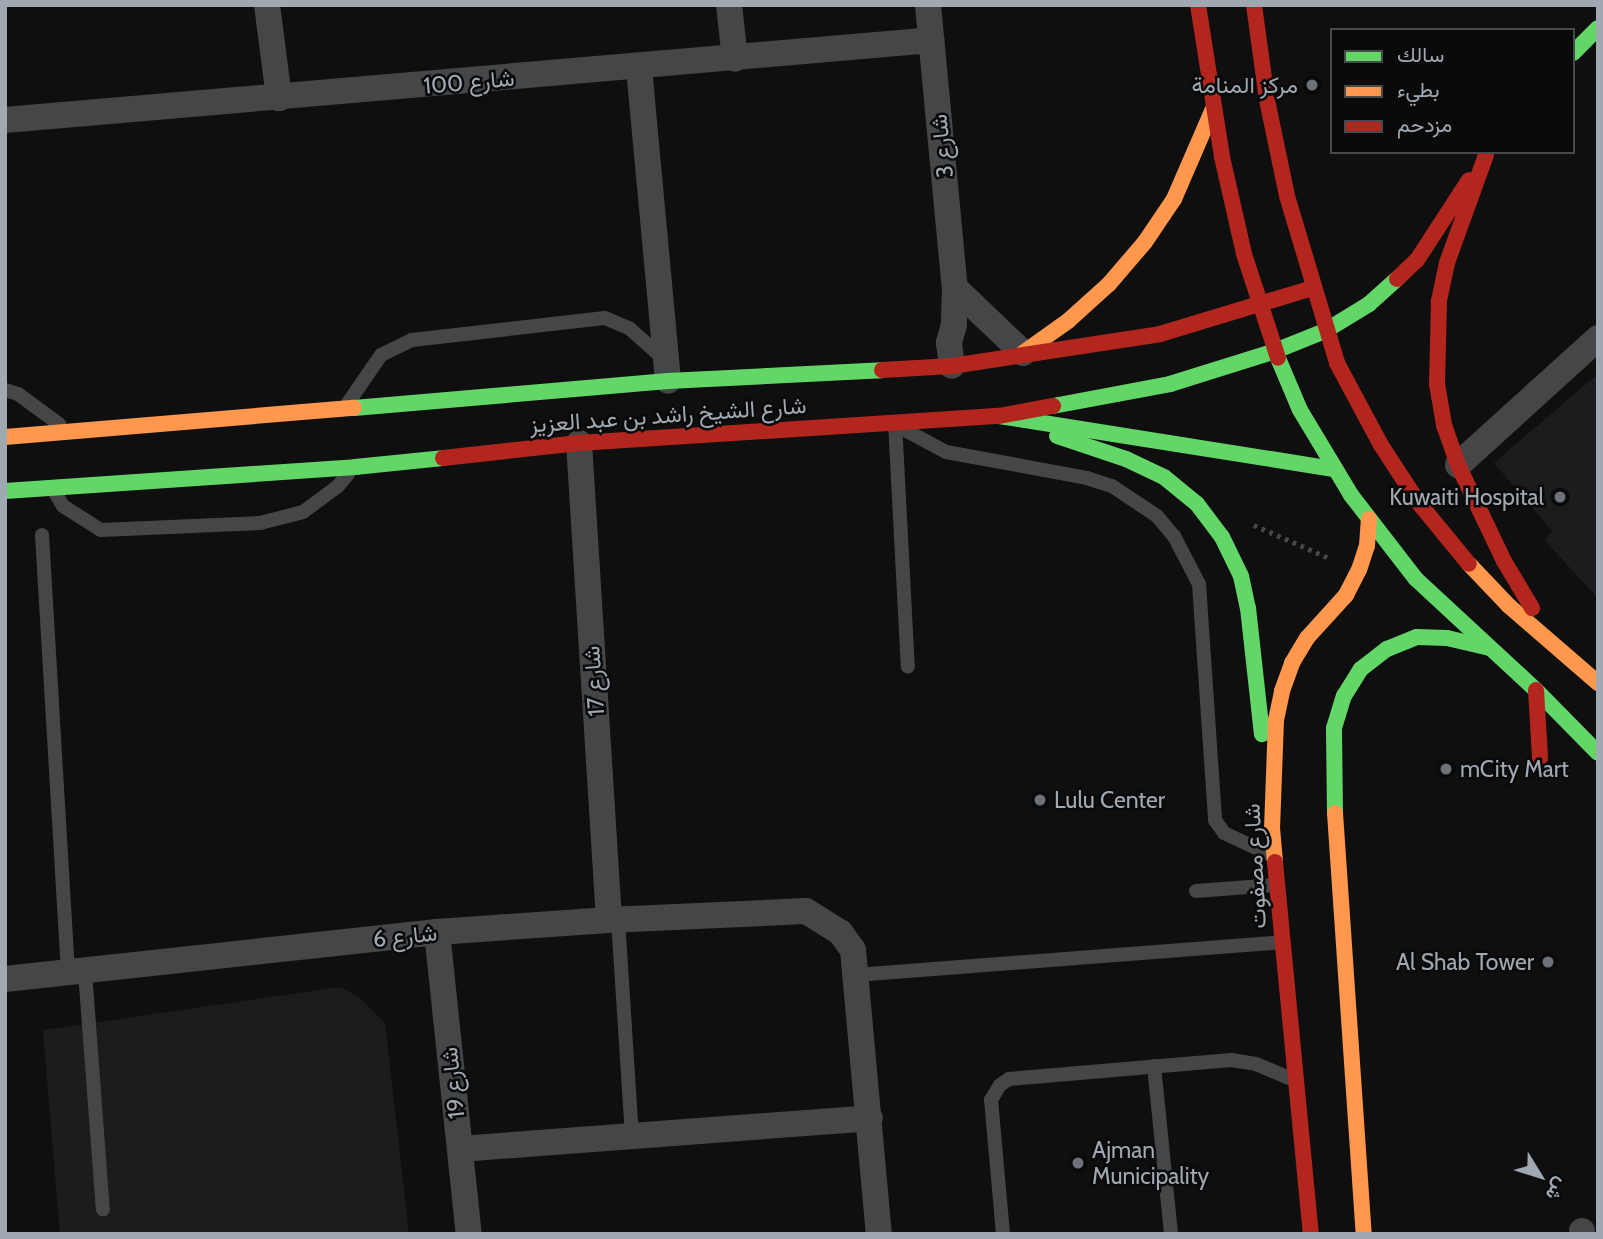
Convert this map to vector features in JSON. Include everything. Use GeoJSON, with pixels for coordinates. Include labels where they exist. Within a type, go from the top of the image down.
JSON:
{"type":"FeatureCollection","features":[{"type":"Feature","properties":{"kind":"main road"},"geometry":{"type":"LineString","coordinates":[[1198,5],[1213,108],[1233,206],[1258,305],[1300,410],[1334,469],[1368,519],[1434,597],[1536,690],[1598,753]]}},
{"type":"Feature","properties":{"kind":"main road"},"geometry":{"type":"LineString","coordinates":[[1254,5],[1276,147],[1312,288],[1337,363],[1381,445],[1418,502],[1461,556],[1509,606],[1598,683]]}},
{"type":"Feature","properties":{"kind":"main road"},"geometry":{"type":"LineString","coordinates":[[1575,51],[1598,28]]}},
{"type":"Feature","properties":{"kind":"main road"},"geometry":{"type":"LineString","coordinates":[[1023,353],[1068,321],[1108,284],[1144,242],[1174,199],[1197,152],[1213,108]]}},
{"type":"Feature","properties":{"kind":"main road","name":"شارع الشيخ راشد بن عبد العزيز"},"geometry":{"type":"LineString","coordinates":[[5,491],[355,467],[579,443],[999,416],[1170,384],[1275,351],[1325,331],[1369,304],[1411,268],[1486,154]]}},
{"type":"Feature","properties":{"kind":"main road"},"geometry":{"type":"LineString","coordinates":[[1487,154],[1459,225],[1439,302],[1437,384],[1444,425],[1458,465],[1504,561],[1561,651]]}},
{"type":"Feature","properties":{"kind":"main road","name":"شارع الشيخ راشد بن عبد العزيز"},"geometry":{"type":"LineString","coordinates":[[5,437],[345,408],[667,371],[952,366],[1160,334],[1312,288]]}},
{"type":"Feature","properties":{"kind":"main road"},"geometry":{"type":"LineString","coordinates":[[999,416],[1334,469]]}},
{"type":"Feature","properties":{"kind":"main road"},"geometry":{"type":"LineString","coordinates":[[999,416],[1126,459],[1164,477],[1196,504],[1223,537],[1241,576],[1248,608],[1272,829]]}},
{"type":"Feature","properties":{"kind":"main road","name":"شارع مصفوت"},"geometry":{"type":"LineString","coordinates":[[1311,1234],[1272,829],[1276,720],[1292,663],[1307,638],[1346,595],[1359,570],[1367,545],[1368,519]]}},
{"type":"Feature","properties":{"kind":"main road"},"geometry":{"type":"LineString","coordinates":[[1364,1229],[1335,807],[1334,727],[1349,687],[1362,669],[1387,649],[1417,637],[1447,638],[1490,648]]}},
{"type":"Feature","properties":{"kind":"main road"},"geometry":{"type":"LineString","coordinates":[[1536,690],[1540,758]]}},
{"type":"Feature","properties":{"kind":"main road"},"geometry":{"type":"LineString","coordinates":[[1304,1164],[1314,1155],[1321,1154]]}},
{"type":"Feature","properties":{"kind":"main road"},"geometry":{"type":"LineString","coordinates":[[1343,1178],[1364,1229]]}},
{"type":"Feature","properties":{"kind":"street"},"geometry":{"type":"LineString","coordinates":[[267,5],[279,98]]}},
{"type":"Feature","properties":{"kind":"street"},"geometry":{"type":"LineString","coordinates":[[729,5],[735,59]]}},
{"type":"Feature","properties":{"kind":"street","name":"شارع 3"},"geometry":{"type":"LineString","coordinates":[[928,5],[955,288],[954,325],[949,343],[952,366]]}},
{"type":"Feature","properties":{"kind":"street","name":"شارع 100"},"geometry":{"type":"LineString","coordinates":[[5,120],[639,68],[932,40]]}},
{"type":"Feature","properties":{"kind":"street"},"geometry":{"type":"LineString","coordinates":[[639,68],[667,371]]}},
{"type":"Feature","properties":{"kind":"street"},"geometry":{"type":"LineString","coordinates":[[955,288],[1023,353]]}},
{"type":"Feature","properties":{"kind":"street"},"geometry":{"type":"LineString","coordinates":[[1458,465],[1598,338]]}},
{"type":"Feature","properties":{"kind":"street","name":"شارع 17"},"geometry":{"type":"LineString","coordinates":[[579,443],[613,920]]}},
{"type":"Feature","properties":{"kind":"street","name":"شارع 6"},"geometry":{"type":"LineString","coordinates":[[5,979],[438,932],[806,911],[829,924],[848,942],[853,950],[856,975]]}},
{"type":"Feature","properties":{"kind":"street","name":"شارع 19"},"geometry":{"type":"LineString","coordinates":[[438,932],[469,1234]]}},
{"type":"Feature","properties":{"kind":"street"},"geometry":{"type":"LineString","coordinates":[[856,975],[879,1234]]}},
{"type":"Feature","properties":{"kind":"street"},"geometry":{"type":"LineString","coordinates":[[460,1149],[870,1118]]}},
{"type":"Feature","properties":{"kind":"lane"},"geometry":{"type":"LineString","coordinates":[[345,408],[382,355],[412,340],[605,318],[629,328],[667,371]]}},
{"type":"Feature","properties":{"kind":"lane"},"geometry":{"type":"LineString","coordinates":[[5,390],[18,394],[68,431]]}},
{"type":"Feature","properties":{"kind":"lane"},"geometry":{"type":"LineString","coordinates":[[895,421],[908,667]]}},
{"type":"Feature","properties":{"kind":"lane"},"geometry":{"type":"LineString","coordinates":[[895,421],[928,445],[946,452],[1087,478],[1112,486],[1157,516],[1174,536],[1199,584],[1215,820],[1224,833],[1274,856]]}},
{"type":"Feature","properties":{"kind":"lane"},"geometry":{"type":"LineString","coordinates":[[51,486],[63,506],[101,530],[260,523],[303,512],[338,486],[355,467]]}},
{"type":"Feature","properties":{"kind":"lane"},"geometry":{"type":"LineString","coordinates":[[42,535],[77,973],[103,1209]]}},
{"type":"Feature","properties":{"kind":"lane"},"geometry":{"type":"LineString","coordinates":[[1196,891],[1277,884]]}},
{"type":"Feature","properties":{"kind":"lane"},"geometry":{"type":"LineString","coordinates":[[613,920],[632,1136]]}},
{"type":"Feature","properties":{"kind":"lane"},"geometry":{"type":"LineString","coordinates":[[856,975],[1282,942]]}},
{"type":"Feature","properties":{"kind":"lane"},"geometry":{"type":"LineString","coordinates":[[1003,1234],[991,1100],[1000,1084],[1019,1077],[1231,1060],[1256,1064],[1296,1080]]}},
{"type":"Feature","properties":{"kind":"lane"},"geometry":{"type":"LineString","coordinates":[[1154,1066],[1171,1234]]}},
{"type":"Feature","properties":{"kind":"shaded area","name":"Kuwaiti Hospital"},"geometry":{"type":"Polygon","coordinates":[[[1598,374],[1598,598],[1545,541],[1552,531],[1494,463],[1598,374]]]}},
{"type":"Feature","properties":{"kind":"shaded area"},"geometry":{"type":"Polygon","coordinates":[[[341,987],[360,998],[385,1023],[409,1234],[60,1234],[43,1030],[341,987]]]}},
{"type":"Feature","properties":{"kind":"traffic: fast"},"geometry":{"type":"LineString","coordinates":[[1575,51],[1598,28]]}},
{"type":"Feature","properties":{"kind":"traffic: fast"},"geometry":{"type":"LineString","coordinates":[[1053,406],[1170,384],[1275,351],[1325,331],[1369,304],[1397,279]]}},
{"type":"Feature","properties":{"kind":"traffic: fast"},"geometry":{"type":"LineString","coordinates":[[1278,358],[1300,410],[1351,495],[1416,579],[1536,690],[1598,753]]}},
{"type":"Feature","properties":{"kind":"traffic: fast"},"geometry":{"type":"LineString","coordinates":[[354,408],[668,381],[882,370]]}},
{"type":"Feature","properties":{"kind":"traffic: fast"},"geometry":{"type":"LineString","coordinates":[[999,416],[1334,469]]}},
{"type":"Feature","properties":{"kind":"traffic: fast"},"geometry":{"type":"LineString","coordinates":[[1057,436],[1126,459],[1164,477],[1197,504],[1222,537],[1241,576],[1248,608],[1262,734]]}},
{"type":"Feature","properties":{"kind":"traffic: fast"},"geometry":{"type":"LineString","coordinates":[[5,491],[355,467],[443,458]]}},
{"type":"Feature","properties":{"kind":"traffic: fast"},"geometry":{"type":"LineString","coordinates":[[1335,813],[1334,728],[1344,696],[1361,669],[1387,649],[1417,637],[1447,638],[1490,648]]}},
{"type":"Feature","properties":{"kind":"traffic: slow"},"geometry":{"type":"LineString","coordinates":[[1023,353],[1068,321],[1109,284],[1145,242],[1174,199],[1213,109]]}},
{"type":"Feature","properties":{"kind":"traffic: slow"},"geometry":{"type":"LineString","coordinates":[[5,437],[354,408]]}},
{"type":"Feature","properties":{"kind":"traffic: slow"},"geometry":{"type":"LineString","coordinates":[[1275,862],[1272,829],[1276,720],[1282,691],[1292,663],[1307,638],[1346,595],[1359,570],[1367,546],[1369,519]]}},
{"type":"Feature","properties":{"kind":"traffic: slow"},"geometry":{"type":"LineString","coordinates":[[1469,564],[1509,606],[1598,683]]}},
{"type":"Feature","properties":{"kind":"traffic: slow"},"geometry":{"type":"LineString","coordinates":[[1335,813],[1364,1234]]}},
{"type":"Feature","properties":{"kind":"traffic: jam"},"geometry":{"type":"LineString","coordinates":[[1198,5],[1222,157],[1244,254],[1278,358]]}},
{"type":"Feature","properties":{"kind":"traffic: jam"},"geometry":{"type":"LineString","coordinates":[[1254,5],[1267,100],[1287,196],[1337,363],[1381,445],[1418,502],[1469,564]]}},
{"type":"Feature","properties":{"kind":"traffic: jam"},"geometry":{"type":"LineString","coordinates":[[1486,155],[1447,263],[1439,302],[1437,384],[1444,425],[1458,465],[1504,561],[1532,608]]}},
{"type":"Feature","properties":{"kind":"traffic: jam"},"geometry":{"type":"LineString","coordinates":[[1397,279],[1417,260],[1469,180]]}},
{"type":"Feature","properties":{"kind":"traffic: jam"},"geometry":{"type":"LineString","coordinates":[[882,370],[952,366],[1160,334],[1312,288]]}},
{"type":"Feature","properties":{"kind":"traffic: jam"},"geometry":{"type":"LineString","coordinates":[[443,458],[579,443],[999,416],[1053,406]]}},
{"type":"Feature","properties":{"kind":"traffic: jam"},"geometry":{"type":"LineString","coordinates":[[1536,690],[1540,758]]}},
{"type":"Feature","properties":{"kind":"traffic: jam"},"geometry":{"type":"LineString","coordinates":[[1275,862],[1311,1234]]}},
{"type":"Feature","properties":{"kind":"place","name":"مركز المنامة"},"geometry":{"type":"Point","coordinates":[1312,85]}},
{"type":"Feature","properties":{"kind":"place","name":"Kuwaiti Hospital"},"geometry":{"type":"Point","coordinates":[1560,497]}},
{"type":"Feature","properties":{"kind":"place","name":"mCity Mart"},"geometry":{"type":"Point","coordinates":[1446,769]}},
{"type":"Feature","properties":{"kind":"place","name":"Lulu Center"},"geometry":{"type":"Point","coordinates":[1040,800]}},
{"type":"Feature","properties":{"kind":"place","name":"Al Shab Tower"},"geometry":{"type":"Point","coordinates":[1548,962]}},
{"type":"Feature","properties":{"kind":"place","name":"Ajman Municipality"},"geometry":{"type":"Point","coordinates":[1078,1163]}}]}
